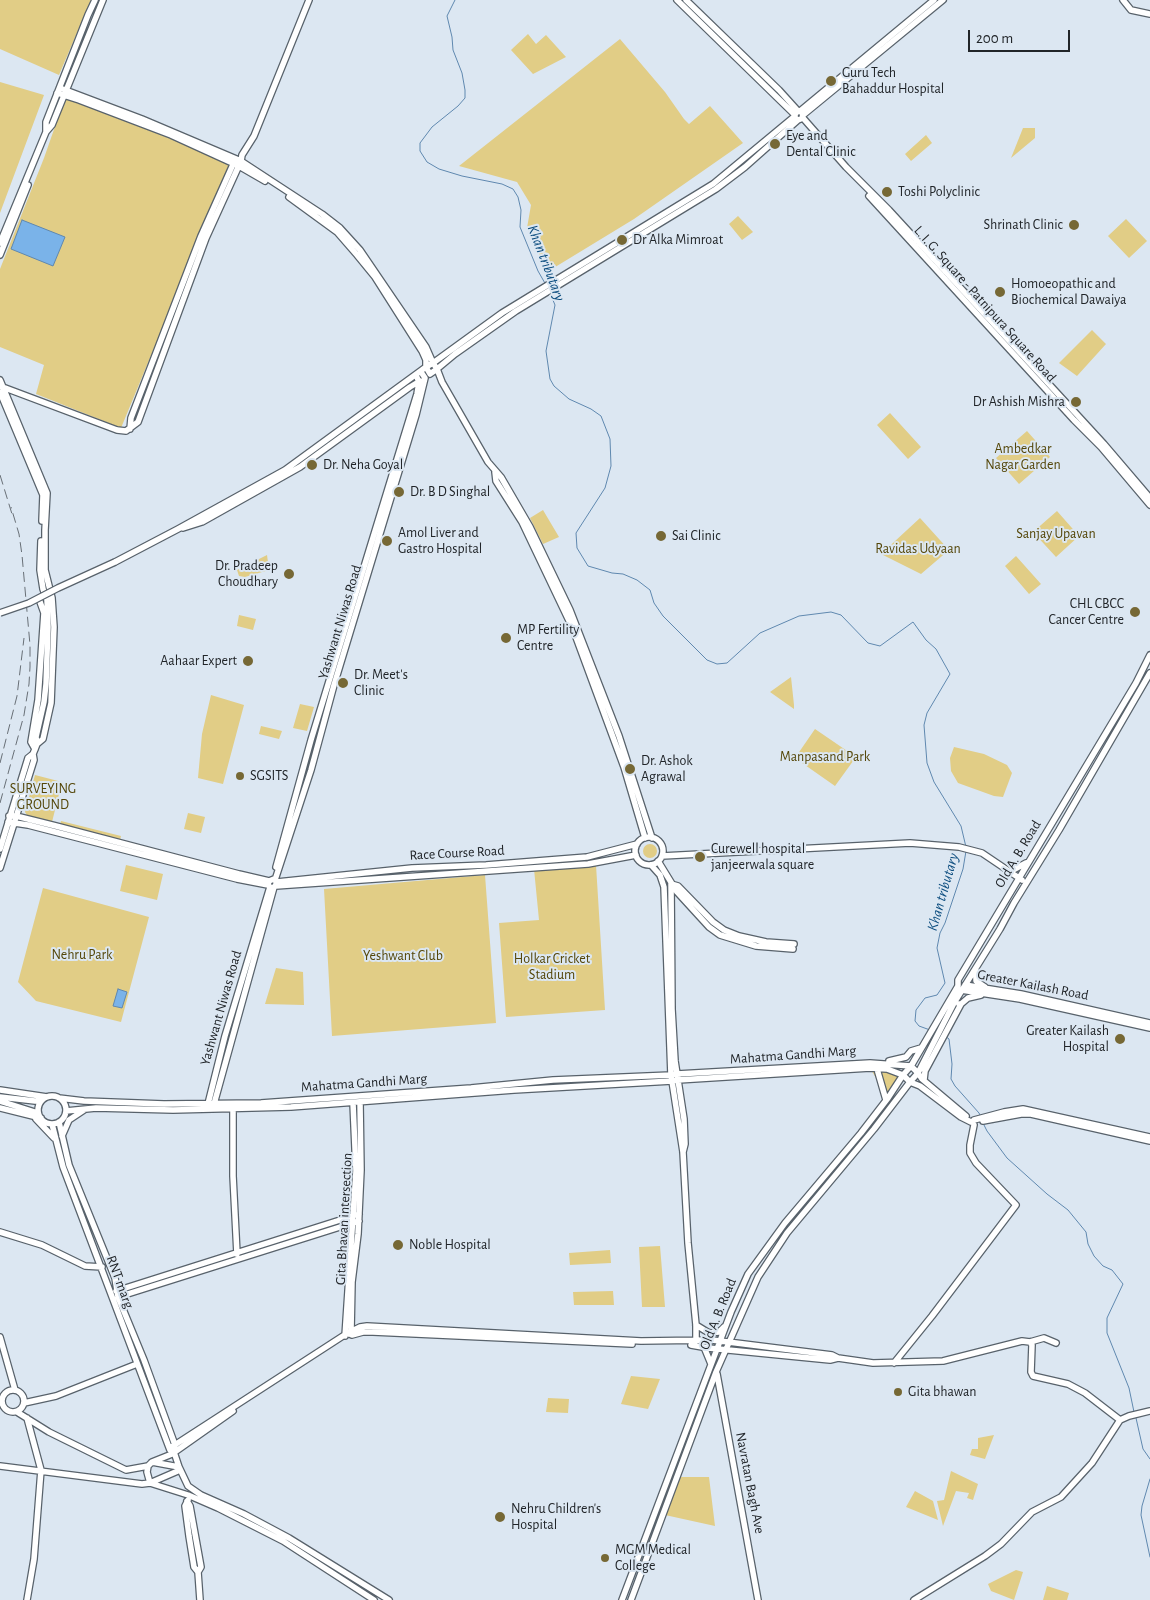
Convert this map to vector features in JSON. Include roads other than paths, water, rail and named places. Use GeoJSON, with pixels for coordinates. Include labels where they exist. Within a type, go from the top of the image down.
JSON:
{"type":"FeatureCollection","features":[{"type":"Feature","properties":{"kind":"main road"},"geometry":{"type":"LineString","coordinates":[[46,132],[46,122],[95,0]]}},
{"type":"Feature","properties":{"kind":"main road"},"geometry":{"type":"LineString","coordinates":[[0,255],[96,13],[103,0]]}},
{"type":"Feature","properties":{"kind":"main road"},"geometry":{"type":"LineString","coordinates":[[1,386],[122,431],[130,429],[138,422],[206,238],[238,161],[254,136],[309,0]]}},
{"type":"Feature","properties":{"kind":"main road"},"geometry":{"type":"LineString","coordinates":[[677,0],[799,116]]}},
{"type":"Feature","properties":{"kind":"main road"},"geometry":{"type":"LineString","coordinates":[[686,0],[780,90],[799,116]]}},
{"type":"Feature","properties":{"kind":"main road"},"geometry":{"type":"LineString","coordinates":[[428,376],[476,338],[554,285],[716,189],[745,167],[799,116],[934,0]]}},
{"type":"Feature","properties":{"kind":"main road"},"geometry":{"type":"LineString","coordinates":[[799,116],[943,0]]}},
{"type":"Feature","properties":{"kind":"main road"},"geometry":{"type":"LineString","coordinates":[[1123,0],[1131,10],[1150,14]]}},
{"type":"Feature","properties":{"kind":"main road"},"geometry":{"type":"LineString","coordinates":[[59,90],[142,119],[238,161],[322,214],[340,228],[375,277],[422,350],[426,360],[421,374]]}},
{"type":"Feature","properties":{"kind":"main road","name":"L. I. G. Square - Patnipura Square Road"},"geometry":{"type":"LineString","coordinates":[[799,116],[1104,444],[1150,498]]}},
{"type":"Feature","properties":{"kind":"main road","name":"L. I. G. Square - Patnipura Square Road"},"geometry":{"type":"LineString","coordinates":[[799,116],[1074,420],[1101,447],[1150,505]]}},
{"type":"Feature","properties":{"kind":"main road"},"geometry":{"type":"LineString","coordinates":[[0,243],[39,147],[46,132],[52,125]]}},
{"type":"Feature","properties":{"kind":"main road"},"geometry":{"type":"LineString","coordinates":[[347,239],[360,250],[431,356],[440,378],[495,472],[496,481],[522,522],[587,662],[649,838],[661,845],[660,858],[671,884],[672,1009],[675,1078]]}},
{"type":"Feature","properties":{"kind":"main road"},"geometry":{"type":"LineString","coordinates":[[0,614],[38,599],[178,530],[202,522],[255,490],[300,467],[484,325],[545,291]]}},
{"type":"Feature","properties":{"kind":"main road"},"geometry":{"type":"LineString","coordinates":[[421,374],[440,378]]}},
{"type":"Feature","properties":{"kind":"main road"},"geometry":{"type":"LineString","coordinates":[[421,374],[428,376]]}},
{"type":"Feature","properties":{"kind":"main road","name":"Yashwant Niwas Road"},"geometry":{"type":"LineString","coordinates":[[211,1106],[272,896],[273,882],[311,740],[417,394],[421,374]]}},
{"type":"Feature","properties":{"kind":"main road","name":"Yashwant Niwas Road"},"geometry":{"type":"LineString","coordinates":[[211,1106],[225,1036],[264,906],[281,862],[310,770],[428,376]]}},
{"type":"Feature","properties":{"kind":"main road"},"geometry":{"type":"LineString","coordinates":[[0,849],[34,760],[36,737],[46,684],[48,627],[47,600],[40,570],[43,495],[1,386]]}},
{"type":"Feature","properties":{"kind":"main road"},"geometry":{"type":"LineString","coordinates":[[35,749],[31,742],[36,712],[44,613],[38,599]]}},
{"type":"Feature","properties":{"kind":"main road","name":"Old A. B. Road"},"geometry":{"type":"LineString","coordinates":[[938,1025],[954,1003],[960,986],[1004,904],[1136,683],[1150,655]]}},
{"type":"Feature","properties":{"kind":"main road","name":"Old A. B. Road"},"geometry":{"type":"LineString","coordinates":[[967,985],[1025,883],[1064,822],[1150,673]]}},
{"type":"Feature","properties":{"kind":"main road"},"geometry":{"type":"LineString","coordinates":[[0,868],[12,819]]}},
{"type":"Feature","properties":{"kind":"main road","name":"Race Course Road"},"geometry":{"type":"LineString","coordinates":[[12,819],[255,880],[289,883],[588,864],[636,855]]}},
{"type":"Feature","properties":{"kind":"main road"},"geometry":{"type":"LineString","coordinates":[[649,838],[637,844],[636,855],[640,862],[651,865],[660,875],[664,886],[675,1078],[683,1152],[688,1243],[696,1325],[694,1342]]}},
{"type":"Feature","properties":{"kind":"main road"},"geometry":{"type":"LineString","coordinates":[[651,865],[660,858],[910,843],[959,848],[982,853],[1020,877],[1026,887],[1042,860],[1044,852]]}},
{"type":"Feature","properties":{"kind":"main road","name":"Race Course Road"},"geometry":{"type":"LineString","coordinates":[[289,883],[412,868],[486,865],[587,857],[637,844]]}},
{"type":"Feature","properties":{"kind":"main road"},"geometry":{"type":"LineString","coordinates":[[1012,872],[1030,859]]}},
{"type":"Feature","properties":{"kind":"main road"},"geometry":{"type":"LineString","coordinates":[[272,896],[289,883],[283,877],[281,862]]}},
{"type":"Feature","properties":{"kind":"main road"},"geometry":{"type":"LineString","coordinates":[[1004,904],[1004,898],[1014,880],[1012,872]]}},
{"type":"Feature","properties":{"kind":"main road"},"geometry":{"type":"LineString","coordinates":[[264,906],[262,902],[264,891],[255,880],[267,877],[273,882]]}},
{"type":"Feature","properties":{"kind":"main road"},"geometry":{"type":"LineString","coordinates":[[671,884],[678,886],[713,922],[724,930],[739,936],[794,947]]}},
{"type":"Feature","properties":{"kind":"main road"},"geometry":{"type":"LineString","coordinates":[[922,1083],[935,1038],[945,1032],[961,1004],[968,998],[984,991],[975,979],[977,966]]}},
{"type":"Feature","properties":{"kind":"main road","name":"Greater Kailash Road"},"geometry":{"type":"LineString","coordinates":[[960,986],[967,985],[984,991],[1021,994],[1150,1023]]}},
{"type":"Feature","properties":{"kind":"main road","name":"Old A. B. Road"},"geometry":{"type":"LineString","coordinates":[[631,1600],[716,1372],[758,1277],[787,1233],[918,1073],[935,1038],[947,1003],[960,986]]}},
{"type":"Feature","properties":{"kind":"main road","name":"Greater Kailash Road"},"geometry":{"type":"LineString","coordinates":[[960,986],[1150,1028]]}},
{"type":"Feature","properties":{"kind":"main road"},"geometry":{"type":"LineString","coordinates":[[954,1003],[961,1004]]}},
{"type":"Feature","properties":{"kind":"main road","name":"Old A. B. Road"},"geometry":{"type":"LineString","coordinates":[[622,1600],[718,1349],[725,1326],[748,1274],[831,1166],[861,1133],[911,1066],[922,1048],[935,1038]]}},
{"type":"Feature","properties":{"kind":"main road"},"geometry":{"type":"LineString","coordinates":[[882,1062],[906,1057],[911,1051],[922,1048]]}},
{"type":"Feature","properties":{"kind":"main road","name":"Mahatma Gandhi Marg"},"geometry":{"type":"LineString","coordinates":[[59,1098],[84,1101],[211,1106],[233,1109],[356,1105],[514,1090],[882,1062],[911,1066]]}},
{"type":"Feature","properties":{"kind":"main road"},"geometry":{"type":"LineString","coordinates":[[911,1066],[918,1073],[922,1083]]}},
{"type":"Feature","properties":{"kind":"main road"},"geometry":{"type":"LineString","coordinates":[[877,1068],[886,1100]]}},
{"type":"Feature","properties":{"kind":"main road","name":"Mahatma Gandhi Marg"},"geometry":{"type":"LineString","coordinates":[[66,1111],[86,1109],[173,1110],[471,1088],[553,1080],[675,1078],[877,1068],[887,1069],[903,1075]]}},
{"type":"Feature","properties":{"kind":"main road"},"geometry":{"type":"LineString","coordinates":[[903,1075],[910,1082],[922,1083],[975,1121],[1023,1109],[1150,1137]]}},
{"type":"Feature","properties":{"kind":"main road"},"geometry":{"type":"LineString","coordinates":[[906,1089],[922,1083]]}},
{"type":"Feature","properties":{"kind":"main road"},"geometry":{"type":"LineString","coordinates":[[0,1090],[45,1098]]}},
{"type":"Feature","properties":{"kind":"main road"},"geometry":{"type":"LineString","coordinates":[[0,1097],[18,1102],[44,1121],[52,1124],[59,1122],[66,1111],[64,1102],[53,1096],[35,1101],[18,1102],[0,1101]]}},
{"type":"Feature","properties":{"kind":"main road"},"geometry":{"type":"LineString","coordinates":[[37,1115],[38,1108],[45,1098]]}},
{"type":"Feature","properties":{"kind":"main road","name":"Gita Bhavan intersection"},"geometry":{"type":"LineString","coordinates":[[347,1336],[356,1218],[356,1105]]}},
{"type":"Feature","properties":{"kind":"main road"},"geometry":{"type":"LineString","coordinates":[[0,1108],[37,1115],[58,1139],[69,1120],[86,1109]]}},
{"type":"Feature","properties":{"kind":"main road"},"geometry":{"type":"LineString","coordinates":[[233,1109],[233,1176],[238,1255]]}},
{"type":"Feature","properties":{"kind":"main road"},"geometry":{"type":"LineString","coordinates":[[987,1118],[1031,1114],[1150,1141]]}},
{"type":"Feature","properties":{"kind":"main road"},"geometry":{"type":"LineString","coordinates":[[894,1363],[1016,1205],[976,1163],[970,1153],[975,1121]]}},
{"type":"Feature","properties":{"kind":"main road","name":"RNT marg"},"geometry":{"type":"LineString","coordinates":[[59,1122],[58,1139],[63,1167],[137,1364],[172,1450]]}},
{"type":"Feature","properties":{"kind":"main road","name":"RNT marg"},"geometry":{"type":"LineString","coordinates":[[52,1124],[115,1278],[119,1294],[144,1360],[172,1450]]}},
{"type":"Feature","properties":{"kind":"main road"},"geometry":{"type":"LineString","coordinates":[[119,1294],[356,1218]]}},
{"type":"Feature","properties":{"kind":"main road"},"geometry":{"type":"LineString","coordinates":[[0,1232],[42,1245],[85,1266],[102,1267]]}},
{"type":"Feature","properties":{"kind":"main road"},"geometry":{"type":"LineString","coordinates":[[696,1325],[709,1333],[719,1332],[725,1326]]}},
{"type":"Feature","properties":{"kind":"main road"},"geometry":{"type":"LineString","coordinates":[[15,1390],[7,1392],[1,1400],[8,1411],[17,1412],[49,1432],[126,1470],[150,1464],[360,1327],[381,1326],[641,1341],[694,1342],[720,1340],[832,1355],[838,1358],[873,1363],[942,1361],[1022,1341],[1030,1342],[1044,1338],[1056,1343]]}},
{"type":"Feature","properties":{"kind":"main road"},"geometry":{"type":"LineString","coordinates":[[0,1337],[15,1390],[21,1394],[24,1403],[17,1412]]}},
{"type":"Feature","properties":{"kind":"main road"},"geometry":{"type":"LineString","coordinates":[[694,1342],[704,1348],[830,1360],[838,1358]]}},
{"type":"Feature","properties":{"kind":"main road"},"geometry":{"type":"LineString","coordinates":[[1030,1342],[1032,1345],[1031,1372],[1033,1376],[1068,1384],[1085,1393],[1120,1420]]}},
{"type":"Feature","properties":{"kind":"main road"},"geometry":{"type":"LineString","coordinates":[[704,1348],[711,1364]]}},
{"type":"Feature","properties":{"kind":"main road"},"geometry":{"type":"LineString","coordinates":[[720,1363],[737,1350]]}},
{"type":"Feature","properties":{"kind":"main road"},"geometry":{"type":"LineString","coordinates":[[24,1403],[56,1396],[137,1364]]}},
{"type":"Feature","properties":{"kind":"main road","name":"Navratan Bagh Ave"},"geometry":{"type":"LineString","coordinates":[[716,1372],[758,1600]]}},
{"type":"Feature","properties":{"kind":"main road"},"geometry":{"type":"LineString","coordinates":[[914,1600],[986,1556],[1001,1544],[1032,1512],[1061,1497],[1092,1463],[1120,1420],[1147,1412]]}},
{"type":"Feature","properties":{"kind":"main road"},"geometry":{"type":"LineString","coordinates":[[27,1418],[41,1470],[34,1559],[27,1600]]}},
{"type":"Feature","properties":{"kind":"main road"},"geometry":{"type":"LineString","coordinates":[[172,1450],[188,1486],[289,1538],[389,1600]]}},
{"type":"Feature","properties":{"kind":"main road"},"geometry":{"type":"LineString","coordinates":[[150,1464],[180,1469]]}},
{"type":"Feature","properties":{"kind":"main road"},"geometry":{"type":"LineString","coordinates":[[150,1464],[147,1472],[150,1483]]}},
{"type":"Feature","properties":{"kind":"main road"},"geometry":{"type":"LineString","coordinates":[[0,1466],[142,1484],[150,1483],[180,1469]]}},
{"type":"Feature","properties":{"kind":"main road"},"geometry":{"type":"LineString","coordinates":[[150,1483],[218,1508],[283,1541],[374,1600]]}},
{"type":"Feature","properties":{"kind":"main road"},"geometry":{"type":"LineString","coordinates":[[188,1486],[188,1498],[201,1567],[198,1572],[200,1600]]}},
{"type":"Feature","properties":{"kind":"water"},"geometry":{"type":"Polygon","coordinates":[[[22,220],[65,237],[53,266],[11,249],[22,220]]]}},
{"type":"Feature","properties":{"kind":"water"},"geometry":{"type":"Polygon","coordinates":[[[118,989],[127,992],[122,1008],[113,1006],[118,989]]]}},
{"type":"Feature","properties":{"kind":"waterway","name":"Khan tributary"},"geometry":{"type":"LineString","coordinates":[[455,0],[447,16],[453,50],[462,73],[465,98],[432,127],[420,143],[420,151],[427,162],[439,169],[502,184],[513,189],[518,197],[521,210],[520,227],[538,271],[546,285]]}},
{"type":"Feature","properties":{"kind":"waterway","name":"Khan tributary"},"geometry":{"type":"LineString","coordinates":[[550,293],[555,305],[546,351],[550,379],[554,386],[569,399],[601,416],[610,439],[611,466],[605,488],[576,533],[577,548],[588,566],[623,574],[637,580],[650,590],[654,603],[663,616],[707,660],[717,664],[727,663],[760,633],[799,616],[831,612],[841,615],[868,643],[880,646],[913,622],[926,640],[936,649],[950,674],[927,713],[924,725],[927,763],[934,782],[961,826],[966,847]]}},
{"type":"Feature","properties":{"kind":"waterway","name":"Khan tributary"},"geometry":{"type":"LineString","coordinates":[[930,1030],[919,1026],[915,1021],[916,1010],[925,998],[937,995],[945,983],[937,948],[940,933],[963,869],[966,851]]}},
{"type":"Feature","properties":{"kind":"waterway"},"geometry":{"type":"LineString","coordinates":[[945,1036],[949,1039],[952,1064],[951,1079],[981,1117]]}},
{"type":"Feature","properties":{"kind":"waterway"},"geometry":{"type":"LineString","coordinates":[[983,1123],[1007,1158],[1068,1210],[1086,1232],[1088,1244],[1094,1256],[1103,1266],[1112,1270],[1123,1284],[1107,1318],[1107,1333],[1129,1388],[1134,1412]]}},
{"type":"Feature","properties":{"kind":"waterway"},"geometry":{"type":"LineString","coordinates":[[1136,1418],[1143,1449],[1150,1459]]}},
{"type":"Feature","properties":{"kind":"waterway"},"geometry":{"type":"LineString","coordinates":[[1150,1479],[1141,1515],[1150,1557]]}},
{"type":"Feature","properties":{"kind":"railway"},"geometry":{"type":"LineString","coordinates":[[0,475],[12,514]]}},
{"type":"Feature","properties":{"kind":"railway"},"geometry":{"type":"LineString","coordinates":[[0,803],[24,715],[30,667],[30,645],[22,555],[19,534],[11,507]]}},
{"type":"Feature","properties":{"kind":"railway"},"geometry":{"type":"LineString","coordinates":[[0,763],[17,696],[24,638]]}},
{"type":"Feature","properties":{"kind":"place","name":"Guru Tech Bahaddur Hospital"},"geometry":{"type":"Point","coordinates":[831,81]}},
{"type":"Feature","properties":{"kind":"place","name":"Eye and Dental Clinic"},"geometry":{"type":"Point","coordinates":[775,144]}},
{"type":"Feature","properties":{"kind":"place","name":"Toshi Polyclinic"},"geometry":{"type":"Point","coordinates":[887,192]}},
{"type":"Feature","properties":{"kind":"place","name":"Shrinath Clinic"},"geometry":{"type":"Point","coordinates":[1074,225]}},
{"type":"Feature","properties":{"kind":"place","name":"Dr Alka Mimroat"},"geometry":{"type":"Point","coordinates":[622,240]}},
{"type":"Feature","properties":{"kind":"place","name":"Homoeopathic and Biochemical Dawaiya"},"geometry":{"type":"Point","coordinates":[1000,292]}},
{"type":"Feature","properties":{"kind":"place","name":"Dr Ashish Mishra"},"geometry":{"type":"Point","coordinates":[1076,402]}},
{"type":"Feature","properties":{"kind":"place","name":"Dr. Neha Goyal"},"geometry":{"type":"Point","coordinates":[312,465]}},
{"type":"Feature","properties":{"kind":"place","name":"Dr. B D Singhal"},"geometry":{"type":"Point","coordinates":[399,492]}},
{"type":"Feature","properties":{"kind":"place","name":"Sai Clinic"},"geometry":{"type":"Point","coordinates":[661,536]}},
{"type":"Feature","properties":{"kind":"place","name":"Amol Liver and Gastro Hospital"},"geometry":{"type":"Point","coordinates":[387,541]}},
{"type":"Feature","properties":{"kind":"place","name":"Dr. Pradeep Choudhary"},"geometry":{"type":"Point","coordinates":[289,574]}},
{"type":"Feature","properties":{"kind":"place","name":"CHL CBCC Cancer Centre"},"geometry":{"type":"Point","coordinates":[1135,612]}},
{"type":"Feature","properties":{"kind":"place","name":"MP Fertility Centre"},"geometry":{"type":"Point","coordinates":[506,638]}},
{"type":"Feature","properties":{"kind":"place","name":"Aahaar Expert"},"geometry":{"type":"Point","coordinates":[248,661]}},
{"type":"Feature","properties":{"kind":"place","name":"Dr. Meet's Clinic"},"geometry":{"type":"Point","coordinates":[343,683]}},
{"type":"Feature","properties":{"kind":"place","name":"Dr. Ashok Agrawal"},"geometry":{"type":"Point","coordinates":[630,769]}},
{"type":"Feature","properties":{"kind":"place","name":"SGSITS"},"geometry":{"type":"Point","coordinates":[240,776]}},
{"type":"Feature","properties":{"kind":"place","name":"Curewell hospital janjeerwala square"},"geometry":{"type":"Point","coordinates":[700,857]}},
{"type":"Feature","properties":{"kind":"place","name":"Greater Kailash Hospital"},"geometry":{"type":"Point","coordinates":[1120,1039]}},
{"type":"Feature","properties":{"kind":"place","name":"Noble Hospital"},"geometry":{"type":"Point","coordinates":[398,1245]}},
{"type":"Feature","properties":{"kind":"place","name":"Gita bhawan"},"geometry":{"type":"Point","coordinates":[898,1392]}},
{"type":"Feature","properties":{"kind":"place","name":"Nehru Children's Hospital"},"geometry":{"type":"Point","coordinates":[500,1517]}},
{"type":"Feature","properties":{"kind":"place","name":"MGM Medical College"},"geometry":{"type":"Point","coordinates":[605,1558]}},
{"type":"Feature","properties":{"kind":"park label","name":"Ambedkar Nagar Garden"},"geometry":{"type":"Point","coordinates":[1023,458]}},
{"type":"Feature","properties":{"kind":"park label","name":"Sanjay Upavan"},"geometry":{"type":"Point","coordinates":[1056,534]}},
{"type":"Feature","properties":{"kind":"park label","name":"Ravidas Udyaan"},"geometry":{"type":"Point","coordinates":[918,549]}},
{"type":"Feature","properties":{"kind":"park label","name":"Manpasand Park"},"geometry":{"type":"Point","coordinates":[825,757]}},
{"type":"Feature","properties":{"kind":"park label","name":"SURVEYING GROUND"},"geometry":{"type":"Point","coordinates":[43,798]}},
{"type":"Feature","properties":{"kind":"park label","name":"Nehru Park"},"geometry":{"type":"Point","coordinates":[82,955]}},
{"type":"Feature","properties":{"kind":"park label","name":"Yeshwant Club"},"geometry":{"type":"Point","coordinates":[403,956]}},
{"type":"Feature","properties":{"kind":"park label","name":"Holkar Cricket Stadium"},"geometry":{"type":"Point","coordinates":[552,968]}}]}
